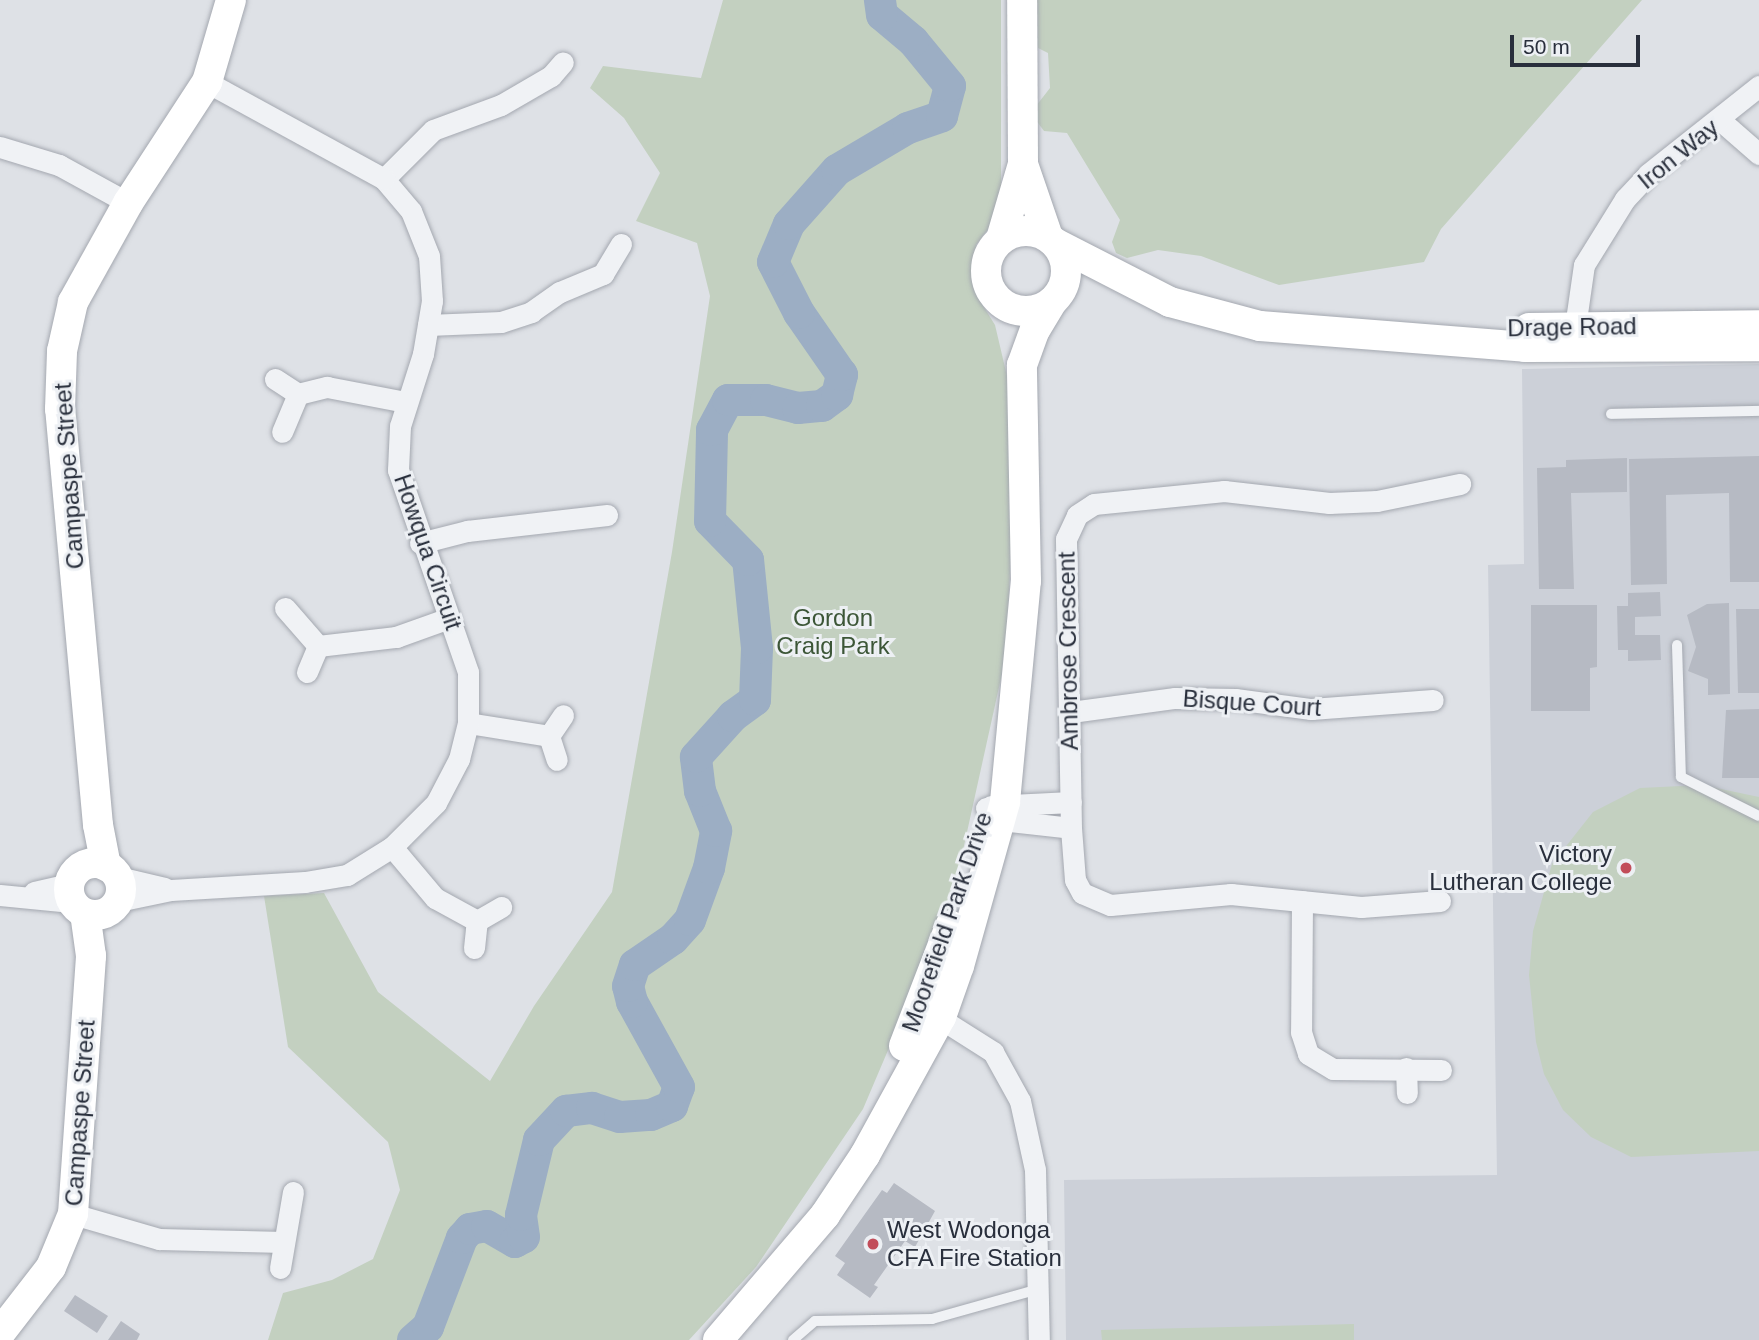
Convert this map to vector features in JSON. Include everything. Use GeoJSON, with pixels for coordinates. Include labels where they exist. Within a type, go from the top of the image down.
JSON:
{"type":"FeatureCollection","features":[{"type":"Feature","properties":{"kind":"street","name":"Campaspe Street"},"geometry":{"type":"LineString","coordinates":[[0,1333],[51,1267],[73,1214],[91,956],[98,825],[60,409],[62,351],[73,302],[128,203],[207,82],[230,0]]}},
{"type":"Feature","properties":{"kind":"street"},"geometry":{"type":"LineString","coordinates":[[1022,0],[1023,163],[1001,239],[985,269],[1022,365]]}},
{"type":"Feature","properties":{"kind":"street"},"geometry":{"type":"LineString","coordinates":[[384,179],[433,130],[501,105],[551,76],[563,62]]}},
{"type":"Feature","properties":{"kind":"street","name":"Howqua Circuit"},"geometry":{"type":"LineString","coordinates":[[9,896],[95,890],[171,890],[305,883],[347,875],[392,846],[436,803],[459,759],[468,723],[468,672],[419,543],[398,470],[397,446],[406,402],[428,325],[429,256],[411,211],[384,179],[207,82]]}},
{"type":"Feature","properties":{"kind":"street","name":"Iron Way"},"geometry":{"type":"LineString","coordinates":[[1573,337],[1584,265],[1617,210],[1648,174],[1720,120],[1759,86]]}},
{"type":"Feature","properties":{"kind":"street"},"geometry":{"type":"LineString","coordinates":[[1720,120],[1759,154]]}},
{"type":"Feature","properties":{"kind":"street"},"geometry":{"type":"LineString","coordinates":[[0,147],[59,165],[128,203]]}},
{"type":"Feature","properties":{"kind":"street"},"geometry":{"type":"LineString","coordinates":[[1022,365],[1035,330],[1056,297],[1066,261],[1052,240],[1023,163]]}},
{"type":"Feature","properties":{"kind":"street"},"geometry":{"type":"LineString","coordinates":[[1001,239],[1024,230],[1052,240]]}},
{"type":"Feature","properties":{"kind":"street","name":"Drage Road"},"geometry":{"type":"LineString","coordinates":[[1052,240],[1108,267],[1133,286],[1170,302],[1260,326],[1385,335],[1423,328],[1759,346]]}},
{"type":"Feature","properties":{"kind":"street"},"geometry":{"type":"LineString","coordinates":[[428,325],[501,322],[531,312],[560,292],[603,274],[621,244]]}},
{"type":"Feature","properties":{"kind":"street","name":"Drage Road"},"geometry":{"type":"LineString","coordinates":[[1056,297],[1105,282],[1133,286]]}},
{"type":"Feature","properties":{"kind":"street"},"geometry":{"type":"LineString","coordinates":[[998,300],[1024,311],[1056,297]]}},
{"type":"Feature","properties":{"kind":"street","name":"Drage Road"},"geometry":{"type":"LineString","coordinates":[[1573,337],[1759,325]]}},
{"type":"Feature","properties":{"kind":"street","name":"Moorefield Park Drive"},"geometry":{"type":"LineString","coordinates":[[718,1340],[751,1305],[872,1104],[931,1013],[997,810],[1016,711],[1026,581],[1022,365]]}},
{"type":"Feature","properties":{"kind":"street"},"geometry":{"type":"LineString","coordinates":[[275,379],[298,394],[327,387],[406,402]]}},
{"type":"Feature","properties":{"kind":"street"},"geometry":{"type":"LineString","coordinates":[[282,432],[298,394]]}},
{"type":"Feature","properties":{"kind":"street","name":"Ambrose Crescent"},"geometry":{"type":"LineString","coordinates":[[1440,901],[1361,906],[1231,894],[1102,905],[1077,886],[1071,828],[1066,539],[1070,524],[1083,510],[1094,505],[1224,491],[1329,503],[1377,501],[1460,484]]}},
{"type":"Feature","properties":{"kind":"street"},"geometry":{"type":"LineString","coordinates":[[419,543],[467,531],[607,515]]}},
{"type":"Feature","properties":{"kind":"street"},"geometry":{"type":"LineString","coordinates":[[285,608],[318,646]]}},
{"type":"Feature","properties":{"kind":"street"},"geometry":{"type":"LineString","coordinates":[[318,646],[396,637],[449,618]]}},
{"type":"Feature","properties":{"kind":"street"},"geometry":{"type":"LineString","coordinates":[[307,672],[318,646]]}},
{"type":"Feature","properties":{"kind":"street","name":"Bisque Court"},"geometry":{"type":"LineString","coordinates":[[1071,712],[1175,698],[1235,699],[1311,709],[1433,701]]}},
{"type":"Feature","properties":{"kind":"street"},"geometry":{"type":"LineString","coordinates":[[549,736],[562,715]]}},
{"type":"Feature","properties":{"kind":"street"},"geometry":{"type":"LineString","coordinates":[[468,723],[549,736]]}},
{"type":"Feature","properties":{"kind":"street"},"geometry":{"type":"LineString","coordinates":[[549,736],[557,760]]}},
{"type":"Feature","properties":{"kind":"street"},"geometry":{"type":"LineString","coordinates":[[997,810],[1071,803]]}},
{"type":"Feature","properties":{"kind":"street"},"geometry":{"type":"LineString","coordinates":[[997,810],[1071,828]]}},
{"type":"Feature","properties":{"kind":"street"},"geometry":{"type":"LineString","coordinates":[[392,846],[435,898],[477,920]]}},
{"type":"Feature","properties":{"kind":"street"},"geometry":{"type":"LineString","coordinates":[[1302,901],[1301,1032],[1308,1054],[1333,1069],[1441,1070]]}},
{"type":"Feature","properties":{"kind":"street"},"geometry":{"type":"LineString","coordinates":[[477,920],[501,907]]}},
{"type":"Feature","properties":{"kind":"street"},"geometry":{"type":"LineString","coordinates":[[474,948],[477,920]]}},
{"type":"Feature","properties":{"kind":"street"},"geometry":{"type":"LineString","coordinates":[[931,1013],[993,1052],[1020,1101],[1035,1170],[1039,1340]]}},
{"type":"Feature","properties":{"kind":"street"},"geometry":{"type":"LineString","coordinates":[[1406,1068],[1407,1093]]}},
{"type":"Feature","properties":{"kind":"street"},"geometry":{"type":"LineString","coordinates":[[280,1268],[293,1192]]}},
{"type":"Feature","properties":{"kind":"street"},"geometry":{"type":"LineString","coordinates":[[73,1214],[159,1239],[284,1242]]}},
{"type":"Feature","properties":{"kind":"lane"},"geometry":{"type":"LineString","coordinates":[[1611,415],[1759,411]]}},
{"type":"Feature","properties":{"kind":"lane"},"geometry":{"type":"LineString","coordinates":[[1677,645],[1681,777],[1759,816]]}},
{"type":"Feature","properties":{"kind":"lane"},"geometry":{"type":"LineString","coordinates":[[793,1340],[816,1321],[932,1320],[1039,1289]]}},
{"type":"Feature","properties":{"kind":"shaded area","name":"Victory Lutheran College"},"geometry":{"type":"Polygon","coordinates":[[[1759,364],[1759,1340],[1066,1340],[1064,1180],[1497,1175],[1488,565],[1524,564],[1522,369],[1759,364]]]}},
{"type":"Feature","properties":{"kind":"green space","name":"Gordon Craig Park"},"geometry":{"type":"Polygon","coordinates":[[[723,0],[1001,0],[1001,212],[976,245],[973,270],[977,296],[995,325],[1007,376],[1013,491],[1007,651],[952,900],[863,1109],[756,1267],[689,1340],[268,1340],[283,1293],[332,1280],[373,1259],[400,1190],[388,1142],[288,1047],[264,896],[324,893],[378,992],[490,1081],[534,1006],[612,892],[672,552],[710,296],[697,243],[636,221],[660,173],[624,118],[590,88],[603,66],[701,78],[723,0]]]}},
{"type":"Feature","properties":{"kind":"green space"},"geometry":{"type":"Polygon","coordinates":[[[1036,0],[1642,0],[1441,229],[1424,262],[1279,285],[1201,256],[1158,250],[1127,258],[1116,253],[1112,242],[1120,220],[1067,133],[1044,131],[1038,123],[1036,106],[1050,88],[1048,53],[1038,48],[1036,41],[1036,0]]]}},
{"type":"Feature","properties":{"kind":"green space"},"geometry":{"type":"Polygon","coordinates":[[[1702,785],[1759,797],[1759,1151],[1631,1157],[1591,1137],[1563,1110],[1544,1074],[1536,1042],[1529,975],[1533,931],[1552,864],[1593,812],[1640,788],[1702,785]]]}},
{"type":"Feature","properties":{"kind":"green space"},"geometry":{"type":"Polygon","coordinates":[[[1354,1324],[1354,1340],[1102,1340],[1101,1330],[1354,1324]]]}},
{"type":"Feature","properties":{"kind":"building"},"geometry":{"type":"Polygon","coordinates":[[[1759,456],[1759,582],[1730,582],[1729,493],[1666,495],[1667,584],[1631,585],[1629,459],[1759,456]]]}},
{"type":"Feature","properties":{"kind":"building"},"geometry":{"type":"Polygon","coordinates":[[[1627,458],[1627,492],[1571,493],[1574,589],[1539,589],[1537,468],[1566,467],[1566,460],[1627,458]]]}},
{"type":"Feature","properties":{"kind":"building"},"geometry":{"type":"Polygon","coordinates":[[[1660,592],[1661,616],[1635,617],[1635,635],[1660,635],[1661,660],[1628,661],[1628,650],[1618,650],[1617,606],[1628,606],[1628,593],[1660,592]]]}},
{"type":"Feature","properties":{"kind":"building"},"geometry":{"type":"Polygon","coordinates":[[[1729,603],[1730,694],[1708,695],[1708,679],[1688,671],[1696,647],[1687,615],[1707,604],[1729,603]]]}},
{"type":"Feature","properties":{"kind":"building"},"geometry":{"type":"Polygon","coordinates":[[[1531,605],[1597,605],[1597,667],[1590,668],[1590,711],[1531,711],[1531,605]]]}},
{"type":"Feature","properties":{"kind":"building"},"geometry":{"type":"Polygon","coordinates":[[[1736,609],[1759,609],[1759,693],[1738,693],[1736,609]]]}},
{"type":"Feature","properties":{"kind":"building"},"geometry":{"type":"Polygon","coordinates":[[[1759,709],[1759,778],[1722,778],[1726,710],[1759,709]]]}},
{"type":"Feature","properties":{"kind":"building","name":"West Wodonga CFA Fire Station"},"geometry":{"type":"Polygon","coordinates":[[[894,1183],[935,1211],[915,1247],[905,1241],[874,1285],[878,1287],[870,1298],[837,1275],[845,1263],[835,1256],[882,1190],[887,1193],[894,1183]]]}},
{"type":"Feature","properties":{"kind":"building"},"geometry":{"type":"Polygon","coordinates":[[[75,1295],[108,1316],[97,1333],[64,1311],[75,1295]]]}},
{"type":"Feature","properties":{"kind":"building"},"geometry":{"type":"Polygon","coordinates":[[[121,1321],[140,1334],[137,1340],[108,1340],[121,1321]]]}},
{"type":"Feature","properties":{"kind":"waterway"},"geometry":{"type":"LineString","coordinates":[[413,1340],[428,1327],[462,1238],[470,1229],[487,1226],[515,1242],[524,1237],[521,1215],[539,1140],[566,1111],[592,1108],[620,1117],[651,1115],[672,1106],[679,1087],[632,1002],[628,986],[635,965],[673,939],[690,920],[709,868],[716,831],[700,791],[696,757],[733,716],[755,700],[757,648],[748,560],[710,521],[712,430],[728,400],[766,400],[798,408],[822,406],[837,395],[842,375],[799,313],[773,262],[789,224],[837,170],[908,128],[942,116],[950,86],[913,41],[882,15],[880,0]]}},
{"type":"Feature","properties":{"kind":"place","name":"Victory Lutheran College"},"geometry":{"type":"Point","coordinates":[1626,868]}},
{"type":"Feature","properties":{"kind":"place","name":"West Wodonga CFA Fire Station"},"geometry":{"type":"Point","coordinates":[873,1244]}}]}
